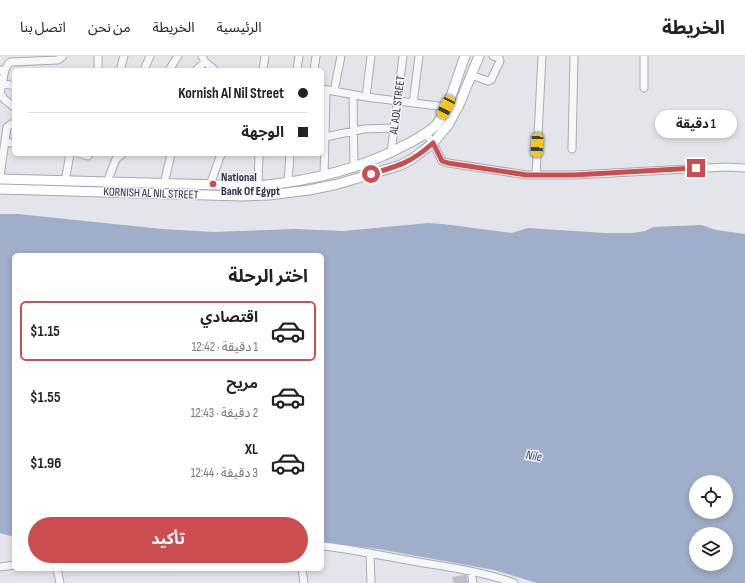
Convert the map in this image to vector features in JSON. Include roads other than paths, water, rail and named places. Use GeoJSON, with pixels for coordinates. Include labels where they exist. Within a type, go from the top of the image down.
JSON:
{"type":"FeatureCollection","features":[{"type":"Feature","properties":{"kind":"main road","name":"KORNISH AL NIL STREET"},"geometry":{"type":"LineString","coordinates":[[0,189],[242,196],[269,195],[309,190],[338,184],[401,165],[433,143],[445,130],[454,115],[479,56]]}},
{"type":"Feature","properties":{"kind":"main road","name":"KORNISH AL NIL STREET"},"geometry":{"type":"LineString","coordinates":[[0,179],[258,186],[288,183],[324,176],[354,168],[391,153],[426,134],[435,126],[446,107],[464,57]]}},
{"type":"Feature","properties":{"kind":"street"},"geometry":{"type":"LineString","coordinates":[[12,105],[4,99],[0,93],[2,70],[10,59],[58,60],[63,56]]}},
{"type":"Feature","properties":{"kind":"street"},"geometry":{"type":"LineString","coordinates":[[98,56],[98,68]]}},
{"type":"Feature","properties":{"kind":"street"},"geometry":{"type":"LineString","coordinates":[[121,67],[124,56]]}},
{"type":"Feature","properties":{"kind":"street"},"geometry":{"type":"LineString","coordinates":[[145,68],[150,56]]}},
{"type":"Feature","properties":{"kind":"street"},"geometry":{"type":"LineString","coordinates":[[170,68],[178,56]]}},
{"type":"Feature","properties":{"kind":"street"},"geometry":{"type":"LineString","coordinates":[[263,68],[265,56]]}},
{"type":"Feature","properties":{"kind":"street"},"geometry":{"type":"LineString","coordinates":[[297,68],[299,56]]}},
{"type":"Feature","properties":{"kind":"street"},"geometry":{"type":"LineString","coordinates":[[314,68],[316,56]]}},
{"type":"Feature","properties":{"kind":"street"},"geometry":{"type":"LineString","coordinates":[[334,92],[341,56]]}},
{"type":"Feature","properties":{"kind":"street"},"geometry":{"type":"LineString","coordinates":[[366,97],[371,56]]}},
{"type":"Feature","properties":{"kind":"street","name":"AL ADL STREET"},"geometry":{"type":"LineString","coordinates":[[391,153],[403,56]]}},
{"type":"Feature","properties":{"kind":"street"},"geometry":{"type":"LineString","coordinates":[[413,103],[419,56]]}},
{"type":"Feature","properties":{"kind":"street"},"geometry":{"type":"LineString","coordinates":[[471,75],[488,81],[491,80],[500,61],[499,58],[493,56]]}},
{"type":"Feature","properties":{"kind":"street"},"geometry":{"type":"LineString","coordinates":[[536,175],[542,56]]}},
{"type":"Feature","properties":{"kind":"street"},"geometry":{"type":"LineString","coordinates":[[572,149],[574,56]]}},
{"type":"Feature","properties":{"kind":"street"},"geometry":{"type":"LineString","coordinates":[[644,56],[644,88]]}},
{"type":"Feature","properties":{"kind":"street"},"geometry":{"type":"LineString","coordinates":[[197,68],[203,59],[213,68]]}},
{"type":"Feature","properties":{"kind":"street"},"geometry":{"type":"LineString","coordinates":[[2,82],[12,85]]}},
{"type":"Feature","properties":{"kind":"street"},"geometry":{"type":"LineString","coordinates":[[324,176],[324,90],[446,107]]}},
{"type":"Feature","properties":{"kind":"street"},"geometry":{"type":"LineString","coordinates":[[353,95],[354,168]]}},
{"type":"Feature","properties":{"kind":"street"},"geometry":{"type":"LineString","coordinates":[[0,176],[8,127],[12,124]]}},
{"type":"Feature","properties":{"kind":"street"},"geometry":{"type":"LineString","coordinates":[[324,134],[374,128],[394,128]]}},
{"type":"Feature","properties":{"kind":"street"},"geometry":{"type":"LineString","coordinates":[[426,134],[433,143],[442,161],[527,175],[574,175],[726,167],[745,168]]}},
{"type":"Feature","properties":{"kind":"street"},"geometry":{"type":"LineString","coordinates":[[5,142],[12,144]]}},
{"type":"Feature","properties":{"kind":"street"},"geometry":{"type":"LineString","coordinates":[[65,181],[69,156]]}},
{"type":"Feature","properties":{"kind":"street"},"geometry":{"type":"LineString","coordinates":[[107,182],[116,159],[120,156]]}},
{"type":"Feature","properties":{"kind":"street"},"geometry":{"type":"LineString","coordinates":[[164,184],[171,156]]}},
{"type":"Feature","properties":{"kind":"street"},"geometry":{"type":"LineString","coordinates":[[210,185],[220,156]]}},
{"type":"Feature","properties":{"kind":"street"},"geometry":{"type":"LineString","coordinates":[[258,186],[259,156]]}},
{"type":"Feature","properties":{"kind":"street"},"geometry":{"type":"LineString","coordinates":[[288,183],[290,156]]}},
{"type":"Feature","properties":{"kind":"street"},"geometry":{"type":"LineString","coordinates":[[324,546],[370,553],[471,572],[514,583]]}},
{"type":"Feature","properties":{"kind":"street"},"geometry":{"type":"LineString","coordinates":[[370,553],[372,583]]}},
{"type":"Feature","properties":{"kind":"street"},"geometry":{"type":"LineString","coordinates":[[0,567],[12,565]]}},
{"type":"Feature","properties":{"kind":"street"},"geometry":{"type":"LineString","coordinates":[[58,571],[60,583]]}},
{"type":"Feature","properties":{"kind":"street"},"geometry":{"type":"LineString","coordinates":[[302,571],[304,583]]}},
{"type":"Feature","properties":{"kind":"street"},"geometry":{"type":"LineString","coordinates":[[471,572],[473,583]]}},
{"type":"Feature","properties":{"kind":"water","name":"Nile"},"geometry":{"type":"Polygon","coordinates":[[[0,214],[18,214],[162,229],[213,232],[295,229],[344,231],[428,223],[512,233],[528,228],[605,233],[632,233],[645,231],[653,227],[701,225],[716,230],[745,234],[745,583],[537,583],[494,570],[378,549],[324,542],[324,253],[12,253],[12,536],[0,533],[0,214]]]}},
{"type":"Feature","properties":{"kind":"place","name":"National Bank Of Egypt"},"geometry":{"type":"Point","coordinates":[213,184]}}]}
